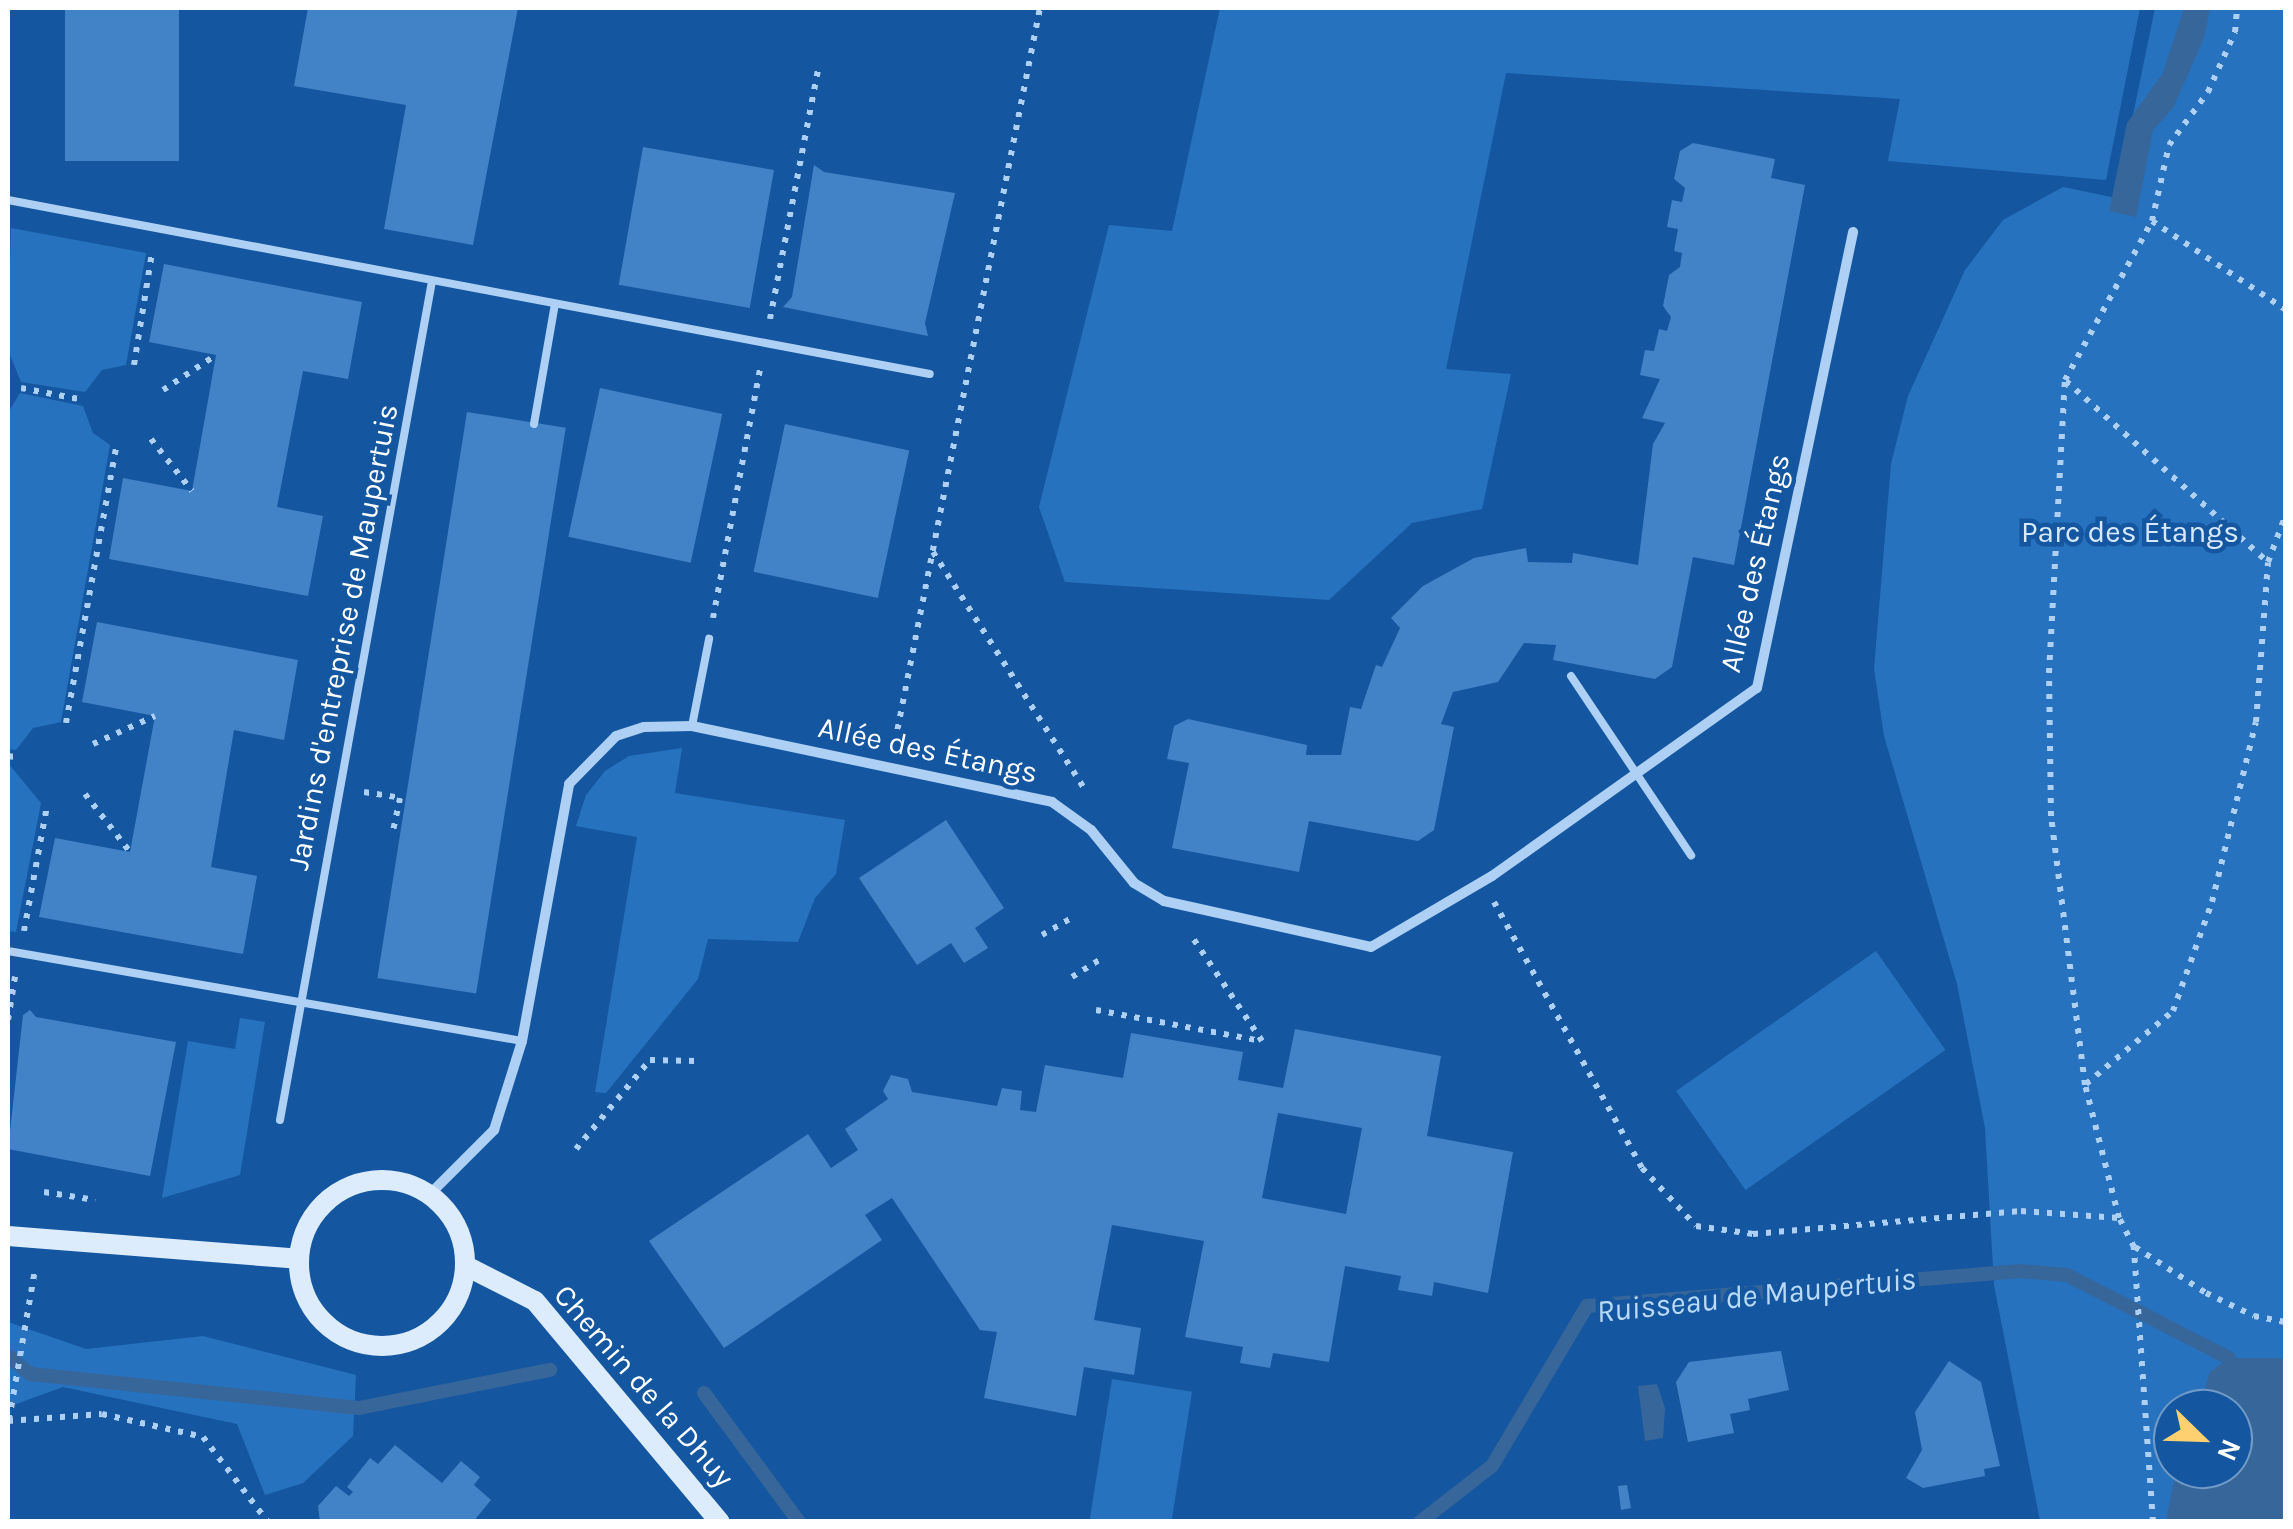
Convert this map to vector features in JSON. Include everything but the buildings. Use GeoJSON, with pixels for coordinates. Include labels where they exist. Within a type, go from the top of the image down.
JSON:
{"type":"FeatureCollection","features":[{"type":"Feature","properties":{"kind":"street","name":"Allée des Étangs"},"geometry":{"type":"LineString","coordinates":[[430,1194],[494,1130],[522,1041],[569,784],[616,736],[644,727],[692,726],[1052,802],[1091,830],[1134,883],[1164,901],[1371,947],[1484,882],[1757,688],[1853,232]]}},
{"type":"Feature","properties":{"kind":"street"},"geometry":{"type":"LineString","coordinates":[[374,1179],[404,1181],[430,1194],[463,1233],[466,1266],[452,1308],[432,1331],[404,1345],[372,1347],[343,1338],[318,1318],[302,1291],[298,1260],[304,1230],[321,1205],[345,1188],[374,1179]]}},
{"type":"Feature","properties":{"kind":"street"},"geometry":{"type":"LineString","coordinates":[[8,1236],[298,1260]]}},
{"type":"Feature","properties":{"kind":"street","name":"Chemin de la Dhuy"},"geometry":{"type":"LineString","coordinates":[[466,1266],[535,1301],[720,1522]]}},
{"type":"Feature","properties":{"kind":"lane"},"geometry":{"type":"LineString","coordinates":[[8,200],[930,374]]}},
{"type":"Feature","properties":{"kind":"lane","name":"Jardins d'entreprise de Maupertuis"},"geometry":{"type":"LineString","coordinates":[[280,1120],[432,281]]}},
{"type":"Feature","properties":{"kind":"lane"},"geometry":{"type":"LineString","coordinates":[[534,424],[555,304]]}},
{"type":"Feature","properties":{"kind":"lane"},"geometry":{"type":"LineString","coordinates":[[692,726],[709,639]]}},
{"type":"Feature","properties":{"kind":"lane"},"geometry":{"type":"LineString","coordinates":[[1571,676],[1691,855]]}},
{"type":"Feature","properties":{"kind":"lane"},"geometry":{"type":"LineString","coordinates":[[8,950],[522,1041]]}},
{"type":"Feature","properties":{"kind":"path"},"geometry":{"type":"LineString","coordinates":[[890,768],[1040,8]]}},
{"type":"Feature","properties":{"kind":"path"},"geometry":{"type":"LineString","coordinates":[[2153,1522],[2134,1247],[2119,1218],[2086,1085],[2051,816],[2049,673],[2065,380],[2152,221],[2169,145],[2208,92],[2235,32],[2236,8]]}},
{"type":"Feature","properties":{"kind":"path"},"geometry":{"type":"LineString","coordinates":[[709,639],[818,70]]}},
{"type":"Feature","properties":{"kind":"path"},"geometry":{"type":"LineString","coordinates":[[2152,221],[2286,310]]}},
{"type":"Feature","properties":{"kind":"path"},"geometry":{"type":"LineString","coordinates":[[134,365],[156,229]]}},
{"type":"Feature","properties":{"kind":"path"},"geometry":{"type":"LineString","coordinates":[[163,390],[216,355]]}},
{"type":"Feature","properties":{"kind":"path"},"geometry":{"type":"LineString","coordinates":[[2065,380],[2268,562]]}},
{"type":"Feature","properties":{"kind":"path"},"geometry":{"type":"LineString","coordinates":[[21,388],[84,400]]}},
{"type":"Feature","properties":{"kind":"path"},"geometry":{"type":"LineString","coordinates":[[150,439],[192,492]]}},
{"type":"Feature","properties":{"kind":"path"},"geometry":{"type":"LineString","coordinates":[[66,724],[116,447]]}},
{"type":"Feature","properties":{"kind":"path"},"geometry":{"type":"LineString","coordinates":[[2086,1085],[2173,1012],[2212,902],[2256,722],[2268,562],[2286,514]]}},
{"type":"Feature","properties":{"kind":"path"},"geometry":{"type":"LineString","coordinates":[[932,552],[1085,790],[1091,830]]}},
{"type":"Feature","properties":{"kind":"path"},"geometry":{"type":"LineString","coordinates":[[94,744],[155,716]]}},
{"type":"Feature","properties":{"kind":"path"},"geometry":{"type":"LineString","coordinates":[[86,794],[130,852]]}},
{"type":"Feature","properties":{"kind":"path"},"geometry":{"type":"LineString","coordinates":[[394,830],[400,798]]}},
{"type":"Feature","properties":{"kind":"path"},"geometry":{"type":"LineString","coordinates":[[25,926],[47,806]]}},
{"type":"Feature","properties":{"kind":"path"},"geometry":{"type":"LineString","coordinates":[[1484,882],[1632,1152],[1696,1226],[1753,1234],[2021,1211],[2119,1218]]}},
{"type":"Feature","properties":{"kind":"path"},"geometry":{"type":"LineString","coordinates":[[1042,935],[1074,917]]}},
{"type":"Feature","properties":{"kind":"path"},"geometry":{"type":"LineString","coordinates":[[1096,1010],[1262,1041],[1187,929]]}},
{"type":"Feature","properties":{"kind":"path"},"geometry":{"type":"LineString","coordinates":[[1072,977],[1101,959]]}},
{"type":"Feature","properties":{"kind":"path"},"geometry":{"type":"LineString","coordinates":[[8,1020],[16,975]]}},
{"type":"Feature","properties":{"kind":"path"},"geometry":{"type":"LineString","coordinates":[[576,1149],[650,1060],[694,1061]]}},
{"type":"Feature","properties":{"kind":"path"},"geometry":{"type":"LineString","coordinates":[[44,1192],[95,1200]]}},
{"type":"Feature","properties":{"kind":"path"},"geometry":{"type":"LineString","coordinates":[[40,1239],[8,1420],[102,1414],[203,1437],[268,1522]]}},
{"type":"Feature","properties":{"kind":"path"},"geometry":{"type":"LineString","coordinates":[[2134,1247],[2206,1293],[2254,1316],[2286,1322]]}},
{"type":"Feature","properties":{"kind":"green space"},"geometry":{"type":"Polygon","coordinates":[[[1220,8],[2140,8],[2106,180],[1888,161],[1900,99],[1506,73],[1446,369],[1511,374],[1482,509],[1412,523],[1329,600],[1065,582],[1039,507],[1109,225],[1172,231],[1220,8]]]}},
{"type":"Feature","properties":{"kind":"green space","name":"Parc des Étangs"},"geometry":{"type":"Polygon","coordinates":[[[2155,8],[2285,8],[2285,1521],[2040,1521],[1994,1285],[1985,1128],[1957,984],[1884,736],[1874,669],[1891,464],[1908,396],[1965,270],[2003,220],[2063,187],[2116,198],[2155,8]]]}},
{"type":"Feature","properties":{"kind":"green space"},"geometry":{"type":"Polygon","coordinates":[[[11,228],[146,253],[126,365],[102,370],[85,392],[21,382],[8,350],[11,228]]]}},
{"type":"Feature","properties":{"kind":"green space"},"geometry":{"type":"Polygon","coordinates":[[[20,393],[83,406],[93,433],[110,445],[61,722],[33,728],[16,750],[8,749],[8,413],[20,393]]]}},
{"type":"Feature","properties":{"kind":"green space"},"geometry":{"type":"Polygon","coordinates":[[[682,748],[675,793],[845,820],[836,874],[815,898],[798,942],[708,939],[698,979],[606,1093],[595,1092],[637,837],[576,826],[586,795],[605,771],[629,756],[682,748]]]}},
{"type":"Feature","properties":{"kind":"green space"},"geometry":{"type":"Polygon","coordinates":[[[8,763],[41,803],[16,932],[8,931],[8,763]]]}},
{"type":"Feature","properties":{"kind":"green space"},"geometry":{"type":"Polygon","coordinates":[[[1876,951],[1945,1050],[1746,1190],[1676,1091],[1876,951]]]}},
{"type":"Feature","properties":{"kind":"green space"},"geometry":{"type":"Polygon","coordinates":[[[240,1018],[265,1022],[240,1175],[162,1198],[188,1041],[235,1049],[240,1018]]]}},
{"type":"Feature","properties":{"kind":"green space"},"geometry":{"type":"Polygon","coordinates":[[[8,1322],[86,1349],[203,1336],[356,1375],[353,1436],[303,1483],[265,1495],[237,1424],[63,1387],[8,1407],[8,1322]]]}},
{"type":"Feature","properties":{"kind":"green space"},"geometry":{"type":"Polygon","coordinates":[[[1112,1379],[1192,1392],[1171,1522],[1089,1521],[1112,1379]]]}},
{"type":"Feature","properties":{"kind":"shaded area"},"geometry":{"type":"Polygon","coordinates":[[[2184,8],[2210,8],[2204,38],[2173,108],[2153,130],[2136,217],[2109,211],[2127,123],[2163,73],[2184,8]]]}},
{"type":"Feature","properties":{"kind":"shaded area"},"geometry":{"type":"Polygon","coordinates":[[[2229,1358],[2285,1358],[2285,1521],[2166,1521],[2172,1489],[2253,1489],[2253,1389],[2205,1389],[2210,1372],[2229,1358]]]}},
{"type":"Feature","properties":{"kind":"shaded area"},"geometry":{"type":"Polygon","coordinates":[[[1657,1384],[1665,1408],[1663,1438],[1645,1441],[1638,1386],[1657,1384]]]}},
{"type":"Feature","properties":{"kind":"waterway","name":"Ruisseau de Maupertuis"},"geometry":{"type":"LineString","coordinates":[[1420,1522],[1492,1466],[1587,1306],[2019,1271],[2067,1275],[2229,1358]]}},
{"type":"Feature","properties":{"kind":"waterway","name":"Ruisseau de Maupertuis"},"geometry":{"type":"LineString","coordinates":[[8,1356],[30,1374],[359,1408],[550,1370]]}},
{"type":"Feature","properties":{"kind":"waterway","name":"Ruisseau de Maupertuis"},"geometry":{"type":"LineString","coordinates":[[704,1393],[799,1522]]}}]}
